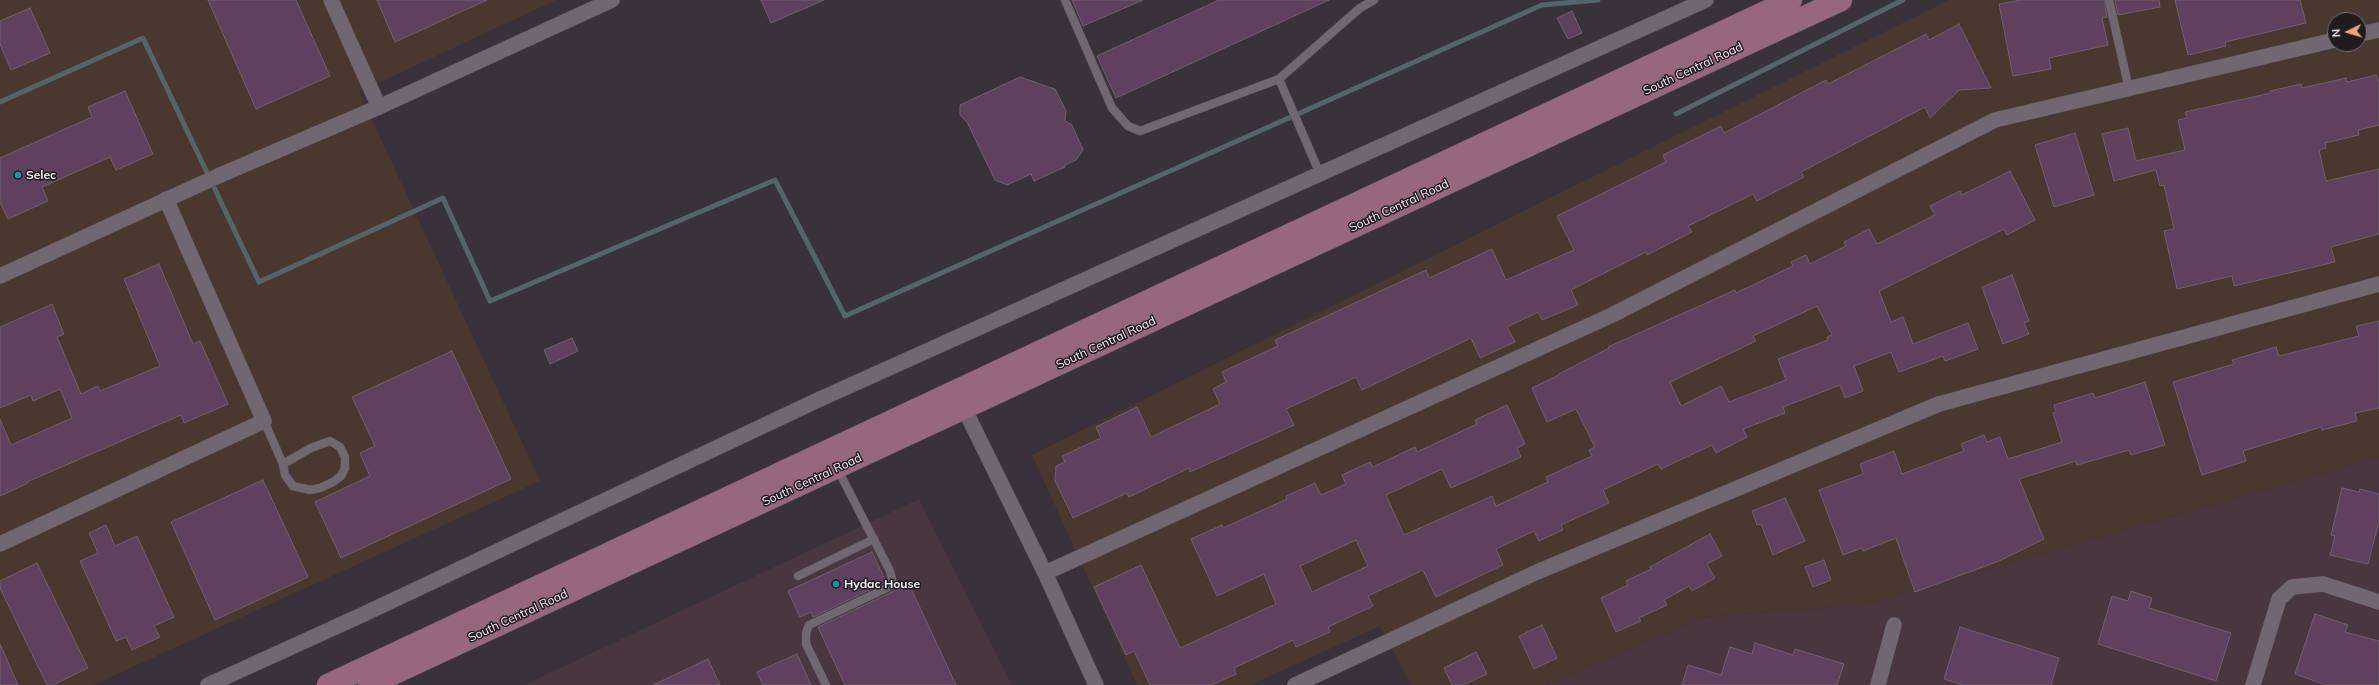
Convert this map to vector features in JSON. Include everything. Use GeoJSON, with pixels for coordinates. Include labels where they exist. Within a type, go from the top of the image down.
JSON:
{"type":"FeatureCollection","features":[{"type":"Feature","properties":{"kind":"main road","name":"South Central Road"},"geometry":{"type":"LineString","coordinates":[[370,685],[837,468],[960,400],[1791,0]]}},
{"type":"Feature","properties":{"kind":"main road","name":"South Central Road"},"geometry":{"type":"LineString","coordinates":[[328,685],[1841,0]]}},
{"type":"Feature","properties":{"kind":"street"},"geometry":{"type":"LineString","coordinates":[[331,0],[379,107]]}},
{"type":"Feature","properties":{"kind":"street"},"geometry":{"type":"LineString","coordinates":[[0,276],[218,176],[379,107],[612,0]]}},
{"type":"Feature","properties":{"kind":"street"},"geometry":{"type":"LineString","coordinates":[[208,685],[364,614],[818,400],[1706,0]]}},
{"type":"Feature","properties":{"kind":"street"},"geometry":{"type":"LineString","coordinates":[[2367,32],[2379,30]]}},
{"type":"Feature","properties":{"kind":"street"},"geometry":{"type":"LineString","coordinates":[[1045,573],[1610,316],[1994,120],[2327,42]]}},
{"type":"Feature","properties":{"kind":"street"},"geometry":{"type":"LineString","coordinates":[[0,544],[264,421],[171,197]]}},
{"type":"Feature","properties":{"kind":"street"},"geometry":{"type":"LineString","coordinates":[[1296,685],[1538,572],[1939,404],[2379,284]]}},
{"type":"Feature","properties":{"kind":"street"},"geometry":{"type":"LineString","coordinates":[[960,400],[1045,573],[1096,685]]}},
{"type":"Feature","properties":{"kind":"street"},"geometry":{"type":"LineString","coordinates":[[2253,685],[2279,599],[2292,587],[2323,584],[2379,602]]}},
{"type":"Feature","properties":{"kind":"street"},"geometry":{"type":"LineString","coordinates":[[1878,685],[1894,625]]}},
{"type":"Feature","properties":{"kind":"lane"},"geometry":{"type":"LineString","coordinates":[[1065,0],[1112,108],[1128,126],[1140,131],[1279,79],[1360,8],[1374,0]]}},
{"type":"Feature","properties":{"kind":"lane"},"geometry":{"type":"LineString","coordinates":[[2109,0],[2129,88]]}},
{"type":"Feature","properties":{"kind":"lane"},"geometry":{"type":"LineString","coordinates":[[1279,79],[1290,108],[1320,174]]}},
{"type":"Feature","properties":{"kind":"lane"},"geometry":{"type":"LineString","coordinates":[[264,421],[283,464],[285,475],[293,486],[310,490],[320,488],[341,476],[345,468],[345,456],[340,447],[330,441],[311,448],[283,464]]}},
{"type":"Feature","properties":{"kind":"lane"},"geometry":{"type":"LineString","coordinates":[[826,685],[806,644],[806,633],[809,625],[891,586],[890,571],[837,468]]}},
{"type":"Feature","properties":{"kind":"lane"},"geometry":{"type":"LineString","coordinates":[[798,576],[874,539]]}},
{"type":"Feature","properties":{"kind":"shaded area"},"geometry":{"type":"Polygon","coordinates":[[[0,0],[556,0],[359,92],[540,481],[93,685],[0,685],[0,0]]]}},
{"type":"Feature","properties":{"kind":"shaded area"},"geometry":{"type":"Polygon","coordinates":[[[1949,0],[2379,0],[2379,457],[1863,605],[1704,617],[1547,685],[1411,685],[1380,626],[1250,685],[1137,685],[1032,455],[1949,0]]]}},
{"type":"Feature","properties":{"kind":"shaded area"},"geometry":{"type":"Polygon","coordinates":[[[2379,457],[2379,685],[1547,685],[1704,617],[1863,605],[2379,457]]]}},
{"type":"Feature","properties":{"kind":"shaded area"},"geometry":{"type":"Polygon","coordinates":[[[919,499],[1012,685],[524,685],[919,499]]]}},
{"type":"Feature","properties":{"kind":"building"},"geometry":{"type":"Polygon","coordinates":[[[208,0],[296,0],[330,76],[256,109],[208,0]]]}},
{"type":"Feature","properties":{"kind":"building"},"geometry":{"type":"Polygon","coordinates":[[[377,0],[487,0],[395,42],[377,0]]]}},
{"type":"Feature","properties":{"kind":"building"},"geometry":{"type":"Polygon","coordinates":[[[761,0],[824,0],[771,23],[761,0]]]}},
{"type":"Feature","properties":{"kind":"building"},"geometry":{"type":"Polygon","coordinates":[[[1072,0],[1143,0],[1083,26],[1072,0]]]}},
{"type":"Feature","properties":{"kind":"building"},"geometry":{"type":"Polygon","coordinates":[[[1219,0],[1329,0],[1116,98],[1097,56],[1219,0]]]}},
{"type":"Feature","properties":{"kind":"building"},"geometry":{"type":"Polygon","coordinates":[[[2021,0],[2104,0],[2107,17],[2102,18],[2108,45],[2049,58],[2051,69],[2013,76],[1999,4],[2021,0]]]}},
{"type":"Feature","properties":{"kind":"building"},"geometry":{"type":"Polygon","coordinates":[[[2115,0],[2159,0],[2160,7],[2118,15],[2115,0]]]}},
{"type":"Feature","properties":{"kind":"building"},"geometry":{"type":"Polygon","coordinates":[[[2175,0],[2300,0],[2306,23],[2225,42],[2226,46],[2188,55],[2175,0]]]}},
{"type":"Feature","properties":{"kind":"building"},"geometry":{"type":"Polygon","coordinates":[[[30,8],[50,53],[11,70],[0,44],[0,21],[30,8]]]}},
{"type":"Feature","properties":{"kind":"building"},"geometry":{"type":"Polygon","coordinates":[[[1572,11],[1582,33],[1568,39],[1557,18],[1572,11]]]}},
{"type":"Feature","properties":{"kind":"building"},"geometry":{"type":"Polygon","coordinates":[[[1959,24],[1991,88],[1959,90],[1930,118],[1925,107],[1801,172],[1804,177],[1757,201],[1753,194],[1688,226],[1692,232],[1647,255],[1646,252],[1571,290],[1578,305],[1542,320],[1538,312],[1507,327],[1515,342],[1480,358],[1471,338],[1362,390],[1356,377],[1286,409],[1294,425],[1190,472],[1189,468],[1129,497],[1127,493],[1073,518],[1055,481],[1056,466],[1065,462],[1062,456],[1101,438],[1096,427],[1137,407],[1151,437],[1220,404],[1213,389],[1226,382],[1222,372],[1278,346],[1275,340],[1426,270],[1429,278],[1492,249],[1506,280],[1574,250],[1557,216],[1666,162],[1663,155],[1721,126],[1724,133],[1826,80],[1828,84],[1926,34],[1929,40],[1959,24]]]}},
{"type":"Feature","properties":{"kind":"building"},"geometry":{"type":"Polygon","coordinates":[[[2376,75],[2379,81],[2379,125],[2358,130],[2359,135],[2325,143],[2326,148],[2319,150],[2326,181],[2379,169],[2379,234],[2331,247],[2335,262],[2234,286],[2232,276],[2177,289],[2164,231],[2174,229],[2164,185],[2160,186],[2156,170],[2114,181],[2102,134],[2128,128],[2136,161],[2185,150],[2178,120],[2187,118],[2185,112],[2271,93],[2270,91],[2301,84],[2302,88],[2346,78],[2347,82],[2376,75]]]}},
{"type":"Feature","properties":{"kind":"building"},"geometry":{"type":"Polygon","coordinates":[[[1020,77],[1055,89],[1066,111],[1065,121],[1072,125],[1083,150],[1076,160],[1065,165],[1065,167],[1034,181],[1031,174],[1007,185],[995,180],[967,122],[960,115],[960,105],[1020,77]]]}},
{"type":"Feature","properties":{"kind":"building"},"geometry":{"type":"Polygon","coordinates":[[[125,91],[153,154],[116,170],[110,157],[42,187],[48,201],[8,219],[0,202],[0,158],[92,117],[88,107],[125,91]]]}},
{"type":"Feature","properties":{"kind":"building"},"geometry":{"type":"Polygon","coordinates":[[[2075,133],[2094,195],[2054,207],[2035,145],[2075,133]]]}},
{"type":"Feature","properties":{"kind":"building"},"geometry":{"type":"Polygon","coordinates":[[[2010,171],[2035,220],[2007,235],[2004,229],[1879,291],[1891,322],[1903,317],[1913,344],[1968,323],[1978,349],[1945,361],[1943,356],[1899,372],[1891,352],[1854,366],[1863,391],[1845,398],[1840,385],[1783,407],[1785,413],[1743,429],[1747,437],[1716,453],[1712,445],[1661,469],[1658,464],[1603,490],[1609,503],[1561,525],[1563,530],[1539,541],[1534,531],[1496,549],[1503,565],[1436,597],[1423,570],[1368,596],[1373,606],[1328,627],[1330,632],[1296,647],[1293,640],[1234,668],[1236,674],[1212,685],[1150,685],[1134,651],[1126,655],[1094,587],[1141,565],[1180,648],[1276,604],[1264,574],[1217,596],[1191,539],[1222,525],[1223,528],[1287,499],[1286,496],[1315,483],[1321,495],[1346,484],[1342,475],[1370,462],[1373,467],[1415,447],[1417,452],[1477,424],[1475,420],[1507,405],[1525,444],[1517,448],[1521,457],[1451,488],[1442,469],[1386,495],[1404,535],[1492,496],[1496,506],[1548,482],[1546,477],[1592,456],[1589,450],[1595,447],[1576,409],[1547,422],[1532,388],[1609,348],[1608,347],[1735,290],[1736,293],[1793,266],[1791,262],[1806,255],[1810,264],[1846,246],[1844,242],[1869,229],[1877,244],[1935,215],[1930,206],[1960,191],[1962,195],[2010,171]],[[1817,306],[1753,336],[1756,341],[1670,382],[1681,406],[1721,386],[1729,402],[1786,380],[1778,359],[1828,340],[1827,337],[1832,335],[1817,306]],[[1356,540],[1300,566],[1312,592],[1368,566],[1356,540]]]}},
{"type":"Feature","properties":{"kind":"building"},"geometry":{"type":"Polygon","coordinates":[[[159,264],[193,344],[200,341],[228,404],[184,423],[181,415],[27,482],[28,483],[0,496],[0,419],[11,445],[72,418],[60,389],[33,401],[31,395],[0,408],[0,327],[52,304],[64,334],[57,337],[81,394],[98,386],[100,391],[160,366],[124,279],[159,264]]]}},
{"type":"Feature","properties":{"kind":"building"},"geometry":{"type":"Polygon","coordinates":[[[2012,275],[2029,321],[2024,323],[2029,334],[2003,344],[1982,287],[2012,275]]]}},
{"type":"Feature","properties":{"kind":"building"},"geometry":{"type":"Polygon","coordinates":[[[2379,321],[2379,408],[2355,413],[2357,421],[2322,430],[2321,427],[2243,451],[2246,461],[2202,475],[2173,382],[2234,364],[2232,360],[2276,347],[2279,356],[2359,336],[2356,326],[2379,321]]]}},
{"type":"Feature","properties":{"kind":"building"},"geometry":{"type":"Polygon","coordinates":[[[572,338],[578,351],[550,364],[544,350],[572,338]]]}},
{"type":"Feature","properties":{"kind":"building"},"geometry":{"type":"Polygon","coordinates":[[[452,351],[511,479],[341,558],[315,502],[370,476],[360,453],[375,446],[352,397],[452,351]]]}},
{"type":"Feature","properties":{"kind":"building"},"geometry":{"type":"Polygon","coordinates":[[[2145,382],[2165,445],[2131,455],[2129,450],[2077,465],[2076,461],[2019,479],[2044,539],[1999,561],[1915,592],[1896,538],[1863,551],[1862,548],[1843,555],[1819,490],[1863,474],[1860,464],[1894,451],[1902,474],[1964,451],[1961,444],[1984,435],[1987,442],[2000,437],[2008,459],[2062,442],[2053,413],[2056,412],[2054,405],[2093,393],[2095,398],[2145,382]]]}},
{"type":"Feature","properties":{"kind":"building"},"geometry":{"type":"Polygon","coordinates":[[[263,480],[308,577],[215,620],[171,522],[263,480]]]}},
{"type":"Feature","properties":{"kind":"building"},"geometry":{"type":"Polygon","coordinates":[[[2342,488],[2359,492],[2360,489],[2379,494],[2379,521],[2368,564],[2330,555],[2335,536],[2331,535],[2342,488]]]}},
{"type":"Feature","properties":{"kind":"building"},"geometry":{"type":"Polygon","coordinates":[[[1785,498],[1805,541],[1773,555],[1761,524],[1757,525],[1752,511],[1785,498]]]}},
{"type":"Feature","properties":{"kind":"building"},"geometry":{"type":"Polygon","coordinates":[[[106,525],[115,546],[137,536],[174,617],[154,626],[160,637],[132,650],[126,637],[116,641],[80,561],[98,553],[89,533],[106,525]]]}},
{"type":"Feature","properties":{"kind":"building"},"geometry":{"type":"Polygon","coordinates":[[[1710,534],[1722,556],[1707,564],[1715,578],[1692,591],[1689,586],[1664,600],[1667,605],[1639,618],[1641,621],[1616,632],[1601,598],[1628,585],[1626,581],[1651,569],[1650,567],[1710,534]]]}},
{"type":"Feature","properties":{"kind":"building","name":"Hydac House"},"geometry":{"type":"Polygon","coordinates":[[[872,552],[886,582],[813,617],[811,612],[800,617],[788,591],[872,552]]]}},
{"type":"Feature","properties":{"kind":"building"},"geometry":{"type":"Polygon","coordinates":[[[1824,560],[1831,580],[1813,587],[1805,567],[1824,560]]]}},
{"type":"Feature","properties":{"kind":"building"},"geometry":{"type":"Polygon","coordinates":[[[37,563],[88,668],[53,685],[47,685],[0,588],[0,581],[37,563]]]}},
{"type":"Feature","properties":{"kind":"building"},"geometry":{"type":"Polygon","coordinates":[[[909,584],[956,685],[845,685],[818,627],[909,584]]]}},
{"type":"Feature","properties":{"kind":"building"},"geometry":{"type":"Polygon","coordinates":[[[2131,591],[2152,598],[2149,608],[2231,633],[2216,681],[2098,644],[2112,596],[2128,601],[2131,591]]]}},
{"type":"Feature","properties":{"kind":"building"},"geometry":{"type":"Polygon","coordinates":[[[2315,614],[2348,625],[2345,632],[2379,641],[2379,685],[2326,685],[2295,674],[2315,614]]]}},
{"type":"Feature","properties":{"kind":"building"},"geometry":{"type":"Polygon","coordinates":[[[1542,625],[1557,658],[1534,669],[1519,636],[1542,625]]]}},
{"type":"Feature","properties":{"kind":"building"},"geometry":{"type":"Polygon","coordinates":[[[1960,627],[2059,658],[2051,685],[1963,685],[1944,679],[1960,627]]]}},
{"type":"Feature","properties":{"kind":"building"},"geometry":{"type":"Polygon","coordinates":[[[1755,643],[1793,655],[1795,649],[1844,664],[1837,685],[1682,685],[1688,665],[1721,675],[1730,647],[1752,654],[1755,643]]]}},
{"type":"Feature","properties":{"kind":"building"},"geometry":{"type":"Polygon","coordinates":[[[0,644],[18,685],[0,685],[0,644]]]}},
{"type":"Feature","properties":{"kind":"building"},"geometry":{"type":"Polygon","coordinates":[[[1476,652],[1487,674],[1463,685],[1452,685],[1444,668],[1476,652]]]}},
{"type":"Feature","properties":{"kind":"building"},"geometry":{"type":"Polygon","coordinates":[[[797,654],[811,685],[763,685],[757,672],[797,654]]]}},
{"type":"Feature","properties":{"kind":"building"},"geometry":{"type":"Polygon","coordinates":[[[708,659],[720,685],[653,685],[708,659]]]}},
{"type":"Feature","properties":{"kind":"waterway"},"geometry":{"type":"LineString","coordinates":[[0,102],[143,38],[259,282],[443,198],[490,301],[775,180],[845,316],[1542,5],[1598,0]]}},
{"type":"Feature","properties":{"kind":"waterway"},"geometry":{"type":"LineString","coordinates":[[1676,114],[1903,0]]}},
{"type":"Feature","properties":{"kind":"place","name":"Selec"},"geometry":{"type":"Point","coordinates":[18,175]}},
{"type":"Feature","properties":{"kind":"place","name":"Hydac House"},"geometry":{"type":"Point","coordinates":[836,584]}}]}
